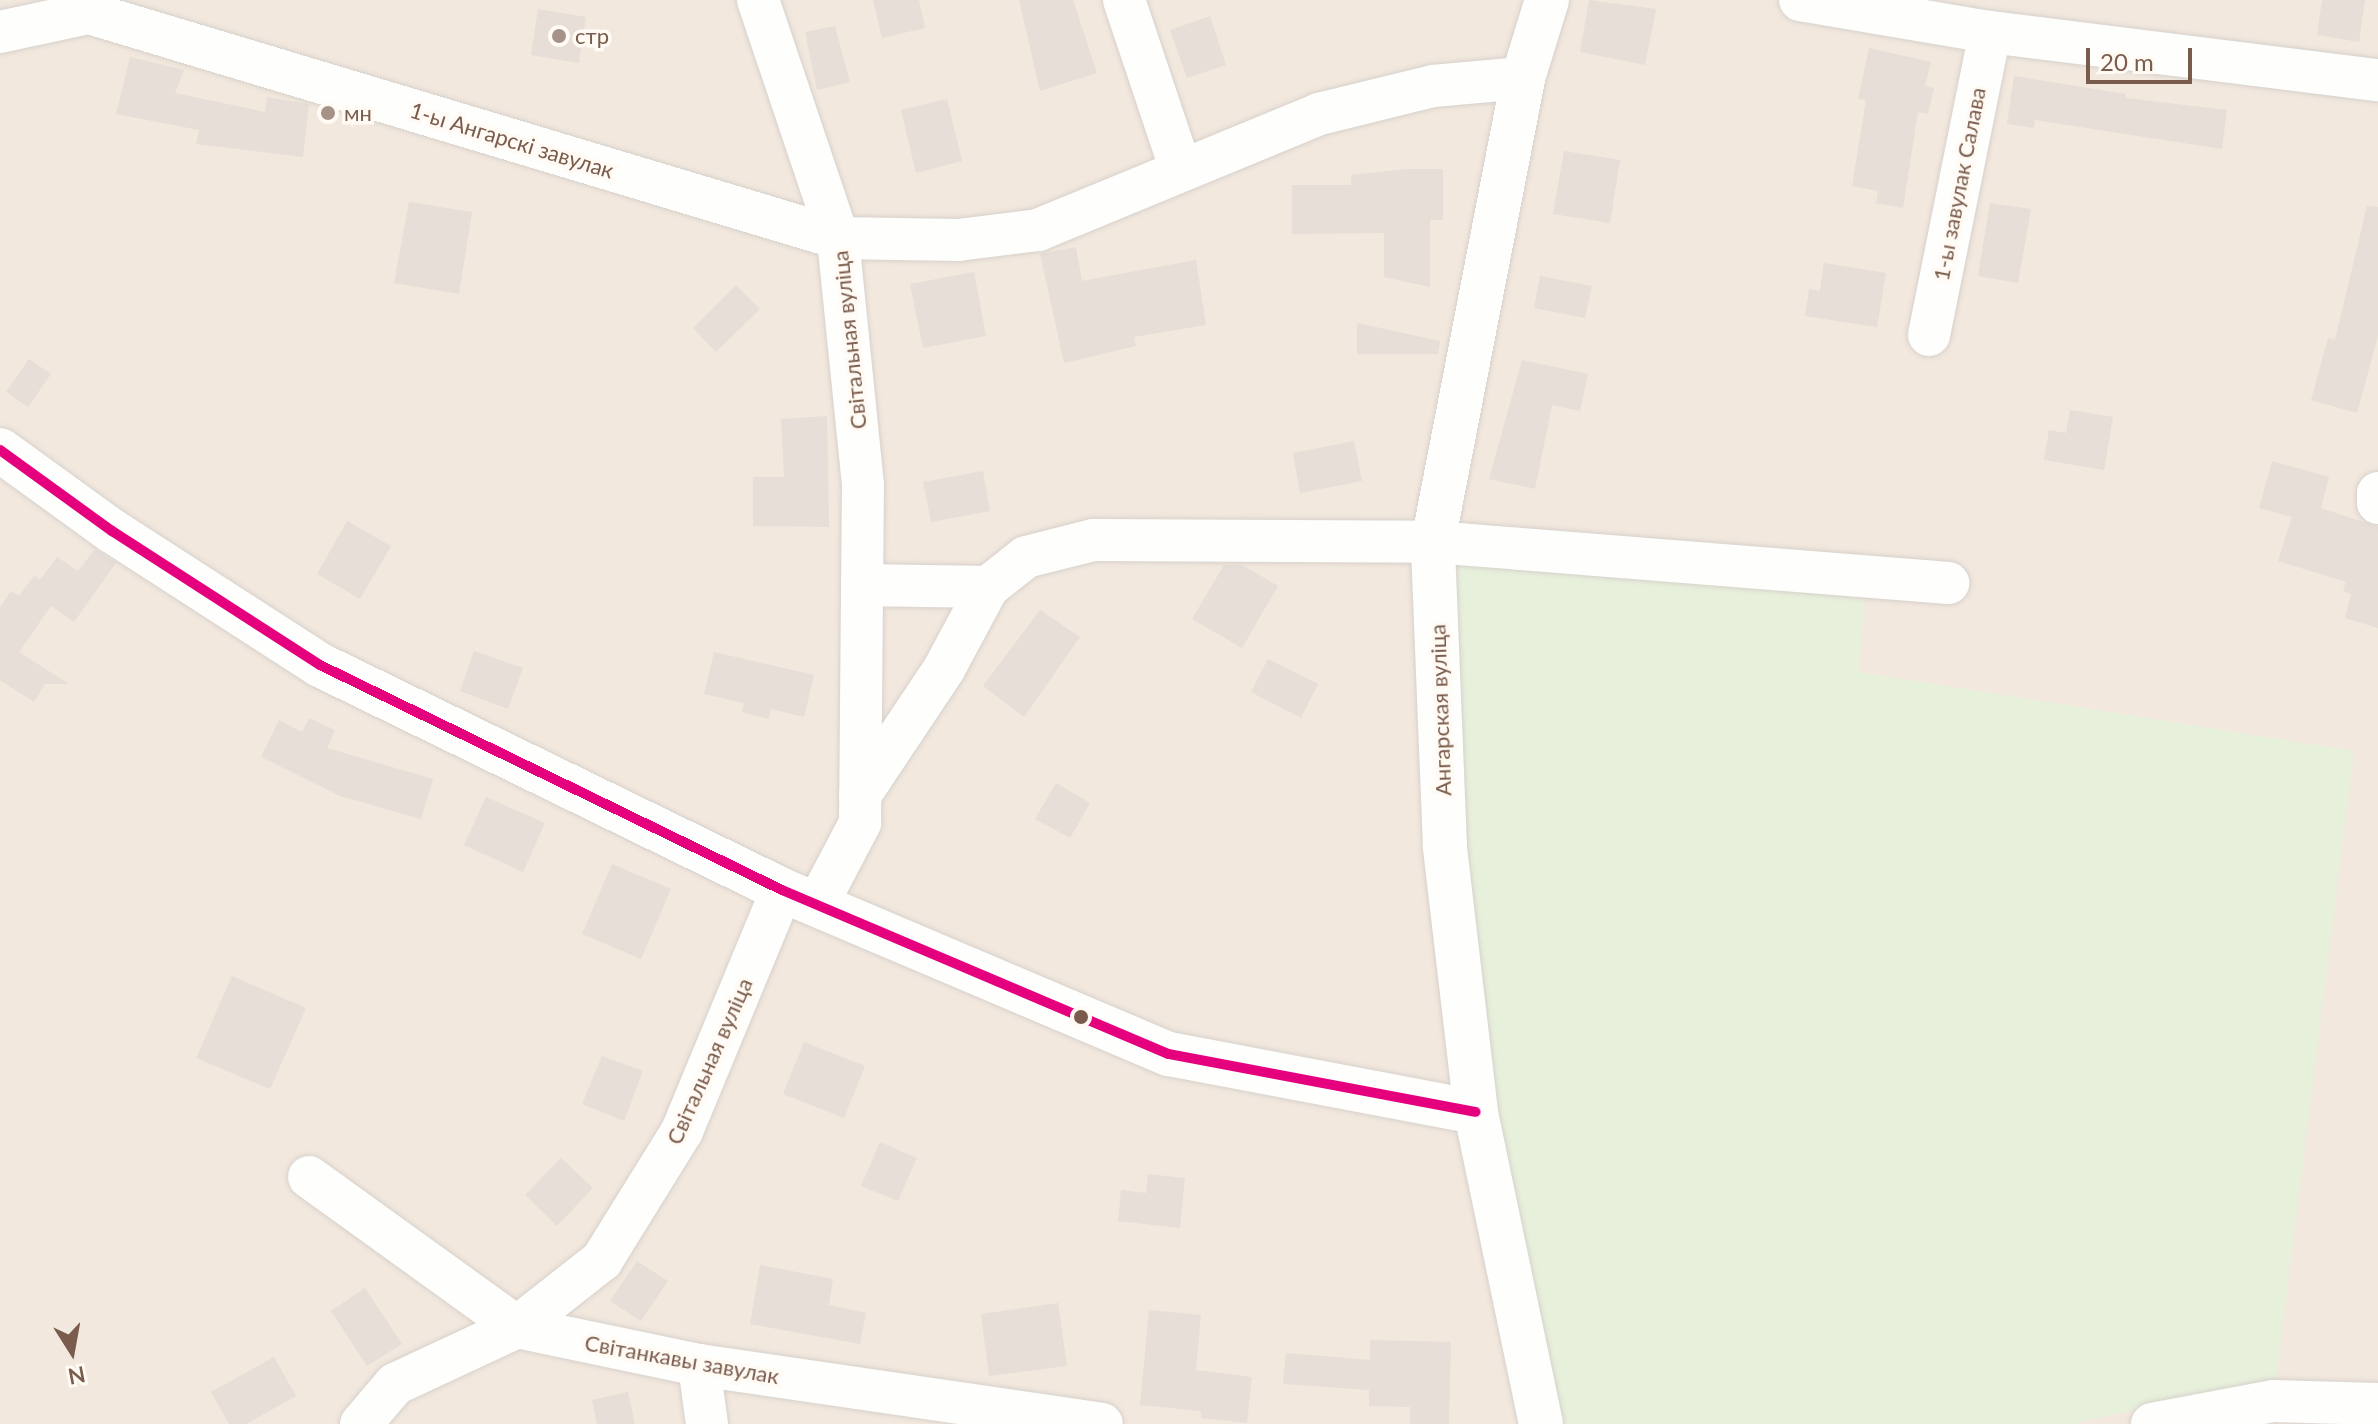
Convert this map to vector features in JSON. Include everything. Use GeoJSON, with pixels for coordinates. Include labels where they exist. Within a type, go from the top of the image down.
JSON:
{"type":"FeatureCollection","features":[{"type":"Feature","properties":{"kind":"street"},"geometry":{"type":"LineString","coordinates":[[758,0],[838,238]]}},
{"type":"Feature","properties":{"kind":"street"},"geometry":{"type":"LineString","coordinates":[[1124,0],[1181,170]]}},
{"type":"Feature","properties":{"kind":"street","name":"Ангарская вуліца"},"geometry":{"type":"LineString","coordinates":[[1541,1424],[1476,1112],[1445,847],[1433,542],[1523,78],[1547,0]]}},
{"type":"Feature","properties":{"kind":"street"},"geometry":{"type":"LineString","coordinates":[[1800,0],[2012,23],[2378,80]]}},
{"type":"Feature","properties":{"kind":"street","name":"1-ы Ангарскі завулак"},"geometry":{"type":"LineString","coordinates":[[0,32],[99,6],[838,238]]}},
{"type":"Feature","properties":{"kind":"street","name":"1-ы завулак Салава"},"geometry":{"type":"LineString","coordinates":[[1929,335],[2012,23]]}},
{"type":"Feature","properties":{"kind":"street","name":"Світальная вуліца"},"geometry":{"type":"LineString","coordinates":[[361,1424],[395,1384],[517,1327],[602,1260],[682,1131],[799,898],[860,823],[863,485],[838,238],[906,242],[1008,236],[1077,217],[1181,170],[1319,114],[1392,94],[1523,78]]}},
{"type":"Feature","properties":{"kind":"street"},"geometry":{"type":"LineString","coordinates":[[0,450],[112,531],[320,665],[799,898],[1169,1054],[1476,1112]]}},
{"type":"Feature","properties":{"kind":"street"},"geometry":{"type":"LineString","coordinates":[[2378,493],[2378,503]]}},
{"type":"Feature","properties":{"kind":"street"},"geometry":{"type":"LineString","coordinates":[[860,795],[944,669],[988,587],[1026,557],[1093,540],[1433,542],[1948,583]]}},
{"type":"Feature","properties":{"kind":"street"},"geometry":{"type":"LineString","coordinates":[[862,585],[988,587]]}},
{"type":"Feature","properties":{"kind":"street","name":"Світанкавы завулак"},"geometry":{"type":"LineString","coordinates":[[309,1177],[517,1327],[699,1365],[1102,1424]]}},
{"type":"Feature","properties":{"kind":"street"},"geometry":{"type":"LineString","coordinates":[[699,1365],[707,1424]]}},
{"type":"Feature","properties":{"kind":"street"},"geometry":{"type":"LineString","coordinates":[[2152,1424],[2274,1401],[2378,1404]]}},
{"type":"Feature","properties":{"kind":"shaded area"},"geometry":{"type":"Polygon","coordinates":[[[0,0],[2378,0],[2378,1424],[0,1424],[0,0]]]}},
{"type":"Feature","properties":{"kind":"green space"},"geometry":{"type":"Polygon","coordinates":[[[1448,563],[1865,591],[1859,672],[2354,751],[2276,1378],[2072,1424],[1560,1424],[1497,1148],[1475,976],[1448,563]]]}},
{"type":"Feature","properties":{"kind":"building"},"geometry":{"type":"Polygon","coordinates":[[[873,0],[919,0],[925,28],[882,38],[873,0]]]}},
{"type":"Feature","properties":{"kind":"building"},"geometry":{"type":"Polygon","coordinates":[[[1019,0],[1073,0],[1097,73],[1040,91],[1019,0]]]}},
{"type":"Feature","properties":{"kind":"building"},"geometry":{"type":"Polygon","coordinates":[[[1589,0],[1656,9],[1645,65],[1580,52],[1589,0]]]}},
{"type":"Feature","properties":{"kind":"building"},"geometry":{"type":"Polygon","coordinates":[[[2322,0],[2365,0],[2359,42],[2317,35],[2322,0]]]}},
{"type":"Feature","properties":{"kind":"building","name":"стр"},"geometry":{"type":"Polygon","coordinates":[[[538,9],[586,17],[579,63],[531,55],[538,9]]]}},
{"type":"Feature","properties":{"kind":"building"},"geometry":{"type":"Polygon","coordinates":[[[1210,16],[1226,65],[1187,78],[1170,30],[1210,16]]]}},
{"type":"Feature","properties":{"kind":"building"},"geometry":{"type":"Polygon","coordinates":[[[835,26],[850,82],[817,90],[805,32],[835,26]]]}},
{"type":"Feature","properties":{"kind":"building"},"geometry":{"type":"Polygon","coordinates":[[[1869,48],[1931,62],[1925,86],[1934,88],[1928,114],[1918,112],[1903,208],[1876,203],[1878,191],[1852,186],[1866,100],[1858,99],[1869,48]]]}},
{"type":"Feature","properties":{"kind":"building"},"geometry":{"type":"Polygon","coordinates":[[[130,57],[184,70],[175,93],[265,112],[267,97],[309,104],[303,157],[196,144],[199,130],[116,114],[130,57]]]}},
{"type":"Feature","properties":{"kind":"building"},"geometry":{"type":"Polygon","coordinates":[[[2014,76],[2126,94],[2126,98],[2227,110],[2222,149],[2035,120],[2034,128],[2007,124],[2014,76]]]}},
{"type":"Feature","properties":{"kind":"building"},"geometry":{"type":"Polygon","coordinates":[[[947,99],[962,161],[916,173],[901,110],[947,99]]]}},
{"type":"Feature","properties":{"kind":"building"},"geometry":{"type":"Polygon","coordinates":[[[1564,151],[1620,160],[1610,223],[1553,214],[1564,151]]]}},
{"type":"Feature","properties":{"kind":"building"},"geometry":{"type":"Polygon","coordinates":[[[1405,169],[1443,169],[1443,220],[1430,220],[1430,287],[1384,277],[1384,233],[1292,234],[1292,185],[1351,185],[1351,175],[1405,169]]]}},
{"type":"Feature","properties":{"kind":"building"},"geometry":{"type":"Polygon","coordinates":[[[409,202],[472,212],[459,294],[394,283],[409,202]]]}},
{"type":"Feature","properties":{"kind":"building"},"geometry":{"type":"Polygon","coordinates":[[[1990,203],[2031,209],[2018,283],[1978,276],[1990,203]]]}},
{"type":"Feature","properties":{"kind":"building"},"geometry":{"type":"Polygon","coordinates":[[[2367,206],[2378,207],[2378,336],[2357,413],[2311,400],[2328,338],[2335,340],[2367,206]]]}},
{"type":"Feature","properties":{"kind":"building"},"geometry":{"type":"Polygon","coordinates":[[[1076,247],[1082,281],[1196,260],[1206,325],[1134,337],[1136,346],[1064,363],[1040,254],[1076,247]]]}},
{"type":"Feature","properties":{"kind":"building"},"geometry":{"type":"Polygon","coordinates":[[[1824,263],[1886,273],[1877,327],[1805,316],[1809,289],[1820,291],[1824,263]]]}},
{"type":"Feature","properties":{"kind":"building"},"geometry":{"type":"Polygon","coordinates":[[[974,272],[986,336],[923,348],[910,284],[974,272]]]}},
{"type":"Feature","properties":{"kind":"building"},"geometry":{"type":"Polygon","coordinates":[[[1540,276],[1592,286],[1585,318],[1534,308],[1540,276]]]}},
{"type":"Feature","properties":{"kind":"building"},"geometry":{"type":"Polygon","coordinates":[[[736,285],[760,309],[716,352],[693,328],[736,285]]]}},
{"type":"Feature","properties":{"kind":"building"},"geometry":{"type":"Polygon","coordinates":[[[1357,323],[1440,341],[1438,354],[1357,354],[1357,323]]]}},
{"type":"Feature","properties":{"kind":"building"},"geometry":{"type":"Polygon","coordinates":[[[29,359],[51,374],[28,407],[6,392],[29,359]]]}},
{"type":"Feature","properties":{"kind":"building"},"geometry":{"type":"Polygon","coordinates":[[[1522,360],[1588,374],[1580,411],[1552,405],[1535,489],[1489,479],[1522,360]]]}},
{"type":"Feature","properties":{"kind":"building"},"geometry":{"type":"Polygon","coordinates":[[[2070,410],[2113,417],[2104,470],[2044,460],[2049,430],[2066,433],[2070,410]]]}},
{"type":"Feature","properties":{"kind":"building"},"geometry":{"type":"Polygon","coordinates":[[[827,416],[829,527],[753,526],[753,477],[784,477],[781,419],[827,416]]]}},
{"type":"Feature","properties":{"kind":"building"},"geometry":{"type":"Polygon","coordinates":[[[1354,441],[1362,481],[1300,493],[1293,453],[1354,441]]]}},
{"type":"Feature","properties":{"kind":"building"},"geometry":{"type":"Polygon","coordinates":[[[2272,461],[2329,477],[2321,508],[2378,527],[2378,628],[2345,618],[2351,594],[2343,591],[2346,582],[2278,561],[2292,517],[2259,508],[2272,461]]]}},
{"type":"Feature","properties":{"kind":"building"},"geometry":{"type":"Polygon","coordinates":[[[983,471],[990,511],[931,522],[923,482],[983,471]]]}},
{"type":"Feature","properties":{"kind":"building"},"geometry":{"type":"Polygon","coordinates":[[[347,521],[391,546],[360,599],[317,574],[347,521]]]}},
{"type":"Feature","properties":{"kind":"building"},"geometry":{"type":"Polygon","coordinates":[[[95,549],[116,563],[74,622],[51,606],[19,652],[69,684],[45,684],[34,702],[0,680],[0,607],[11,591],[19,596],[34,576],[40,580],[57,557],[78,571],[95,549]]]}},
{"type":"Feature","properties":{"kind":"building"},"geometry":{"type":"Polygon","coordinates":[[[1224,565],[1242,565],[1278,586],[1242,648],[1192,619],[1224,565]]]}},
{"type":"Feature","properties":{"kind":"building"},"geometry":{"type":"Polygon","coordinates":[[[1040,610],[1080,637],[1024,717],[983,686],[1040,610]]]}},
{"type":"Feature","properties":{"kind":"building"},"geometry":{"type":"Polygon","coordinates":[[[474,651],[523,668],[508,709],[460,691],[474,651]]]}},
{"type":"Feature","properties":{"kind":"building"},"geometry":{"type":"Polygon","coordinates":[[[714,652],[814,675],[804,717],[771,709],[769,719],[742,712],[744,703],[704,694],[714,652]]]}},
{"type":"Feature","properties":{"kind":"building"},"geometry":{"type":"Polygon","coordinates":[[[1268,659],[1318,684],[1301,718],[1251,692],[1268,659]]]}},
{"type":"Feature","properties":{"kind":"building"},"geometry":{"type":"Polygon","coordinates":[[[309,718],[335,730],[327,748],[433,779],[421,819],[340,796],[261,757],[279,720],[302,732],[309,718]]]}},
{"type":"Feature","properties":{"kind":"building"},"geometry":{"type":"Polygon","coordinates":[[[1056,783],[1090,803],[1070,838],[1035,819],[1056,783]]]}},
{"type":"Feature","properties":{"kind":"building"},"geometry":{"type":"Polygon","coordinates":[[[486,797],[545,823],[523,872],[464,845],[486,797]]]}},
{"type":"Feature","properties":{"kind":"building"},"geometry":{"type":"Polygon","coordinates":[[[612,864],[671,889],[641,959],[582,934],[612,864]]]}},
{"type":"Feature","properties":{"kind":"building"},"geometry":{"type":"Polygon","coordinates":[[[232,976],[306,1008],[270,1089],[196,1058],[232,976]]]}},
{"type":"Feature","properties":{"kind":"building"},"geometry":{"type":"Polygon","coordinates":[[[804,1042],[865,1066],[844,1118],[783,1094],[804,1042]]]}},
{"type":"Feature","properties":{"kind":"building"},"geometry":{"type":"Polygon","coordinates":[[[602,1056],[643,1071],[624,1121],[582,1104],[602,1056]]]}},
{"type":"Feature","properties":{"kind":"building"},"geometry":{"type":"Polygon","coordinates":[[[880,1142],[917,1158],[898,1201],[861,1186],[880,1142]]]}},
{"type":"Feature","properties":{"kind":"building"},"geometry":{"type":"Polygon","coordinates":[[[561,1158],[593,1188],[557,1226],[525,1195],[561,1158]]]}},
{"type":"Feature","properties":{"kind":"building"},"geometry":{"type":"Polygon","coordinates":[[[1148,1174],[1185,1178],[1180,1228],[1118,1221],[1121,1190],[1146,1193],[1148,1174]]]}},
{"type":"Feature","properties":{"kind":"building"},"geometry":{"type":"Polygon","coordinates":[[[637,1261],[668,1281],[641,1321],[610,1301],[637,1261]]]}},
{"type":"Feature","properties":{"kind":"building"},"geometry":{"type":"Polygon","coordinates":[[[760,1265],[833,1279],[829,1305],[866,1313],[860,1344],[750,1324],[760,1265]]]}},
{"type":"Feature","properties":{"kind":"building"},"geometry":{"type":"Polygon","coordinates":[[[365,1288],[402,1344],[367,1366],[331,1311],[365,1288]]]}},
{"type":"Feature","properties":{"kind":"building"},"geometry":{"type":"Polygon","coordinates":[[[1058,1303],[1067,1366],[989,1376],[981,1314],[1058,1303]]]}},
{"type":"Feature","properties":{"kind":"building"},"geometry":{"type":"Polygon","coordinates":[[[1149,1310],[1201,1315],[1196,1370],[1252,1377],[1247,1423],[1201,1418],[1201,1411],[1140,1405],[1149,1310]]]}},
{"type":"Feature","properties":{"kind":"building"},"geometry":{"type":"Polygon","coordinates":[[[1370,1340],[1451,1342],[1449,1424],[1410,1424],[1410,1407],[1369,1406],[1369,1390],[1283,1384],[1286,1353],[1370,1360],[1370,1340]]]}},
{"type":"Feature","properties":{"kind":"building"},"geometry":{"type":"Polygon","coordinates":[[[274,1357],[296,1396],[246,1424],[229,1424],[211,1392],[274,1357]]]}},
{"type":"Feature","properties":{"kind":"building"},"geometry":{"type":"Polygon","coordinates":[[[628,1392],[635,1424],[597,1424],[592,1400],[628,1392]]]}},
{"type":"Feature","properties":{"kind":"transit line"},"geometry":{"type":"LineString","coordinates":[[0,450],[112,531],[320,665],[782,890],[1169,1054],[1476,1112]]}},
{"type":"Feature","properties":{"kind":"place","name":"стр"},"geometry":{"type":"Point","coordinates":[559,36]}},
{"type":"Feature","properties":{"kind":"place","name":"мн"},"geometry":{"type":"Point","coordinates":[328,113]}}]}
